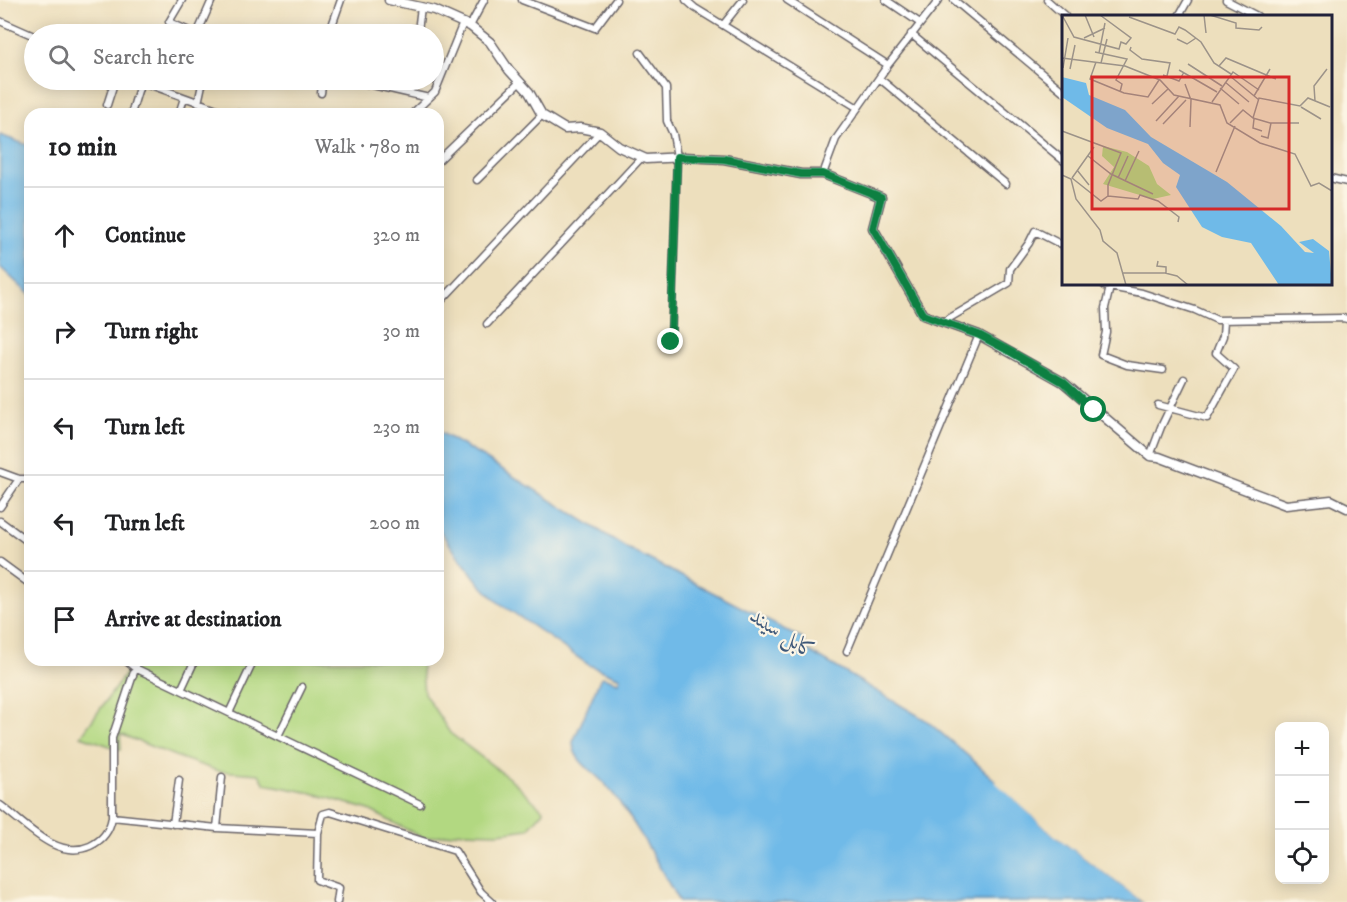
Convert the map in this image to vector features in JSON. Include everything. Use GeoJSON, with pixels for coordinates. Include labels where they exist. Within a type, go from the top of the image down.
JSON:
{"type":"FeatureCollection","features":[{"type":"Feature","properties":{"kind":"street"},"geometry":{"type":"LineString","coordinates":[[174,24],[169,22],[182,0]]}},
{"type":"Feature","properties":{"kind":"street"},"geometry":{"type":"LineString","coordinates":[[201,24],[212,0]]}},
{"type":"Feature","properties":{"kind":"street"},"geometry":{"type":"LineString","coordinates":[[333,24],[341,0]]}},
{"type":"Feature","properties":{"kind":"street"},"geometry":{"type":"LineString","coordinates":[[389,0],[434,10],[467,25],[490,42],[509,70],[529,92],[542,115],[565,129],[580,128],[600,132],[619,147],[646,159],[677,157],[724,159],[801,174],[823,174],[881,197],[873,228],[923,315],[979,335],[1063,382],[1150,456],[1159,457],[1286,505],[1331,500],[1347,508]]}},
{"type":"Feature","properties":{"kind":"street"},"geometry":{"type":"LineString","coordinates":[[444,73],[467,25],[484,0]]}},
{"type":"Feature","properties":{"kind":"street"},"geometry":{"type":"LineString","coordinates":[[522,0],[595,28],[616,0]]}},
{"type":"Feature","properties":{"kind":"street"},"geometry":{"type":"LineString","coordinates":[[686,0],[858,108]]}},
{"type":"Feature","properties":{"kind":"street"},"geometry":{"type":"LineString","coordinates":[[723,25],[743,0]]}},
{"type":"Feature","properties":{"kind":"street"},"geometry":{"type":"LineString","coordinates":[[787,0],[888,65]]}},
{"type":"Feature","properties":{"kind":"street"},"geometry":{"type":"LineString","coordinates":[[886,0],[920,23]]}},
{"type":"Feature","properties":{"kind":"street"},"geometry":{"type":"LineString","coordinates":[[823,174],[836,139],[888,65],[939,0]]}},
{"type":"Feature","properties":{"kind":"street"},"geometry":{"type":"LineString","coordinates":[[954,0],[1062,90]]}},
{"type":"Feature","properties":{"kind":"street"},"geometry":{"type":"LineString","coordinates":[[1047,0],[1064,15]]}},
{"type":"Feature","properties":{"kind":"street"},"geometry":{"type":"LineString","coordinates":[[1180,15],[1188,0]]}},
{"type":"Feature","properties":{"kind":"street"},"geometry":{"type":"LineString","coordinates":[[1226,0],[1255,15]]}},
{"type":"Feature","properties":{"kind":"street"},"geometry":{"type":"LineString","coordinates":[[419,24],[421,7]]}},
{"type":"Feature","properties":{"kind":"street"},"geometry":{"type":"LineString","coordinates":[[0,21],[24,32]]}},
{"type":"Feature","properties":{"kind":"street"},"geometry":{"type":"LineString","coordinates":[[911,34],[1062,159]]}},
{"type":"Feature","properties":{"kind":"street"},"geometry":{"type":"LineString","coordinates":[[640,53],[666,88],[668,121],[677,157],[671,342]]}},
{"type":"Feature","properties":{"kind":"street"},"geometry":{"type":"LineString","coordinates":[[879,78],[1006,184]]}},
{"type":"Feature","properties":{"kind":"street"},"geometry":{"type":"LineString","coordinates":[[444,155],[520,82]]}},
{"type":"Feature","properties":{"kind":"street"},"geometry":{"type":"LineString","coordinates":[[107,105],[112,90]]}},
{"type":"Feature","properties":{"kind":"street"},"geometry":{"type":"LineString","coordinates":[[132,108],[137,90]]}},
{"type":"Feature","properties":{"kind":"street"},"geometry":{"type":"LineString","coordinates":[[164,90],[211,108]]}},
{"type":"Feature","properties":{"kind":"street"},"geometry":{"type":"LineString","coordinates":[[198,103],[201,90]]}},
{"type":"Feature","properties":{"kind":"street"},"geometry":{"type":"LineString","coordinates":[[394,90],[429,98]]}},
{"type":"Feature","properties":{"kind":"street"},"geometry":{"type":"LineString","coordinates":[[418,108],[436,90]]}},
{"type":"Feature","properties":{"kind":"street"},"geometry":{"type":"LineString","coordinates":[[181,108],[184,98]]}},
{"type":"Feature","properties":{"kind":"street"},"geometry":{"type":"LineString","coordinates":[[477,180],[542,115]]}},
{"type":"Feature","properties":{"kind":"street"},"geometry":{"type":"LineString","coordinates":[[444,298],[600,132]]}},
{"type":"Feature","properties":{"kind":"street"},"geometry":{"type":"LineString","coordinates":[[487,324],[642,157]]}},
{"type":"Feature","properties":{"kind":"street"},"geometry":{"type":"LineString","coordinates":[[1332,178],[1347,182]]}},
{"type":"Feature","properties":{"kind":"street"},"geometry":{"type":"LineString","coordinates":[[943,322],[1009,282],[1010,269],[1035,231],[1062,245]]}},
{"type":"Feature","properties":{"kind":"street"},"geometry":{"type":"LineString","coordinates":[[1163,370],[1127,365],[1101,355],[1106,332],[1105,285],[1142,293],[1195,310],[1217,320],[1347,319]]}},
{"type":"Feature","properties":{"kind":"street"},"geometry":{"type":"LineString","coordinates":[[1158,405],[1207,418],[1234,369],[1216,352],[1223,336],[1224,320]]}},
{"type":"Feature","properties":{"kind":"street"},"geometry":{"type":"LineString","coordinates":[[847,651],[979,335]]}},
{"type":"Feature","properties":{"kind":"street"},"geometry":{"type":"LineString","coordinates":[[1150,456],[1184,379]]}},
{"type":"Feature","properties":{"kind":"street"},"geometry":{"type":"LineString","coordinates":[[0,472],[24,479]]}},
{"type":"Feature","properties":{"kind":"street"},"geometry":{"type":"LineString","coordinates":[[0,507],[19,479]]}},
{"type":"Feature","properties":{"kind":"street"},"geometry":{"type":"LineString","coordinates":[[0,522],[24,539]]}},
{"type":"Feature","properties":{"kind":"street"},"geometry":{"type":"LineString","coordinates":[[0,562],[24,580]]}},
{"type":"Feature","properties":{"kind":"street"},"geometry":{"type":"LineString","coordinates":[[132,666],[420,804]]}},
{"type":"Feature","properties":{"kind":"street"},"geometry":{"type":"LineString","coordinates":[[181,690],[192,666]]}},
{"type":"Feature","properties":{"kind":"street"},"geometry":{"type":"LineString","coordinates":[[229,713],[251,666]]}},
{"type":"Feature","properties":{"kind":"street"},"geometry":{"type":"LineString","coordinates":[[0,804],[46,840],[64,850],[85,848],[95,844],[110,828],[112,738],[135,668]]}},
{"type":"Feature","properties":{"kind":"street"},"geometry":{"type":"LineString","coordinates":[[278,736],[302,687]]}},
{"type":"Feature","properties":{"kind":"street"},"geometry":{"type":"LineString","coordinates":[[217,828],[222,777]]}},
{"type":"Feature","properties":{"kind":"street"},"geometry":{"type":"LineString","coordinates":[[173,824],[179,780]]}},
{"type":"Feature","properties":{"kind":"street"},"geometry":{"type":"LineString","coordinates":[[337,902],[339,888],[317,880],[318,833],[323,814],[330,812],[455,851],[481,892],[492,902]]}},
{"type":"Feature","properties":{"kind":"street"},"geometry":{"type":"LineString","coordinates":[[112,817],[217,828],[318,833]]}},
{"type":"Feature","properties":{"kind":"green space"},"geometry":{"type":"Polygon","coordinates":[[[129,666],[422,666],[424,693],[450,733],[514,782],[544,811],[528,829],[499,833],[462,832],[423,838],[369,810],[312,793],[265,784],[259,774],[218,771],[120,734],[121,750],[81,736],[129,666]]]}},
{"type":"Feature","properties":{"kind":"water"},"geometry":{"type":"Polygon","coordinates":[[[0,135],[24,144],[24,289],[0,267],[0,135]]]}},
{"type":"Feature","properties":{"kind":"water","name":"کابل سيند"},"geometry":{"type":"Polygon","coordinates":[[[444,434],[627,548],[803,639],[807,650],[926,720],[1050,832],[1143,902],[679,902],[645,841],[625,811],[605,784],[584,765],[574,749],[573,742],[600,679],[603,677],[618,682],[620,678],[589,665],[498,602],[480,584],[444,536],[444,434]]]}},
{"type":"Feature","properties":{"kind":"pier"},"geometry":{"type":"Polygon","coordinates":[[[998,781],[1052,829],[1135,891],[1146,902],[1050,832],[995,782],[998,781]]]}},
{"type":"Feature","properties":{"kind":"route"},"geometry":{"type":"LineString","coordinates":[[671,342],[677,157],[724,159],[801,174],[823,174],[881,197],[873,228],[923,315],[979,335],[1011,352],[1063,382],[1094,410]]}}]}
